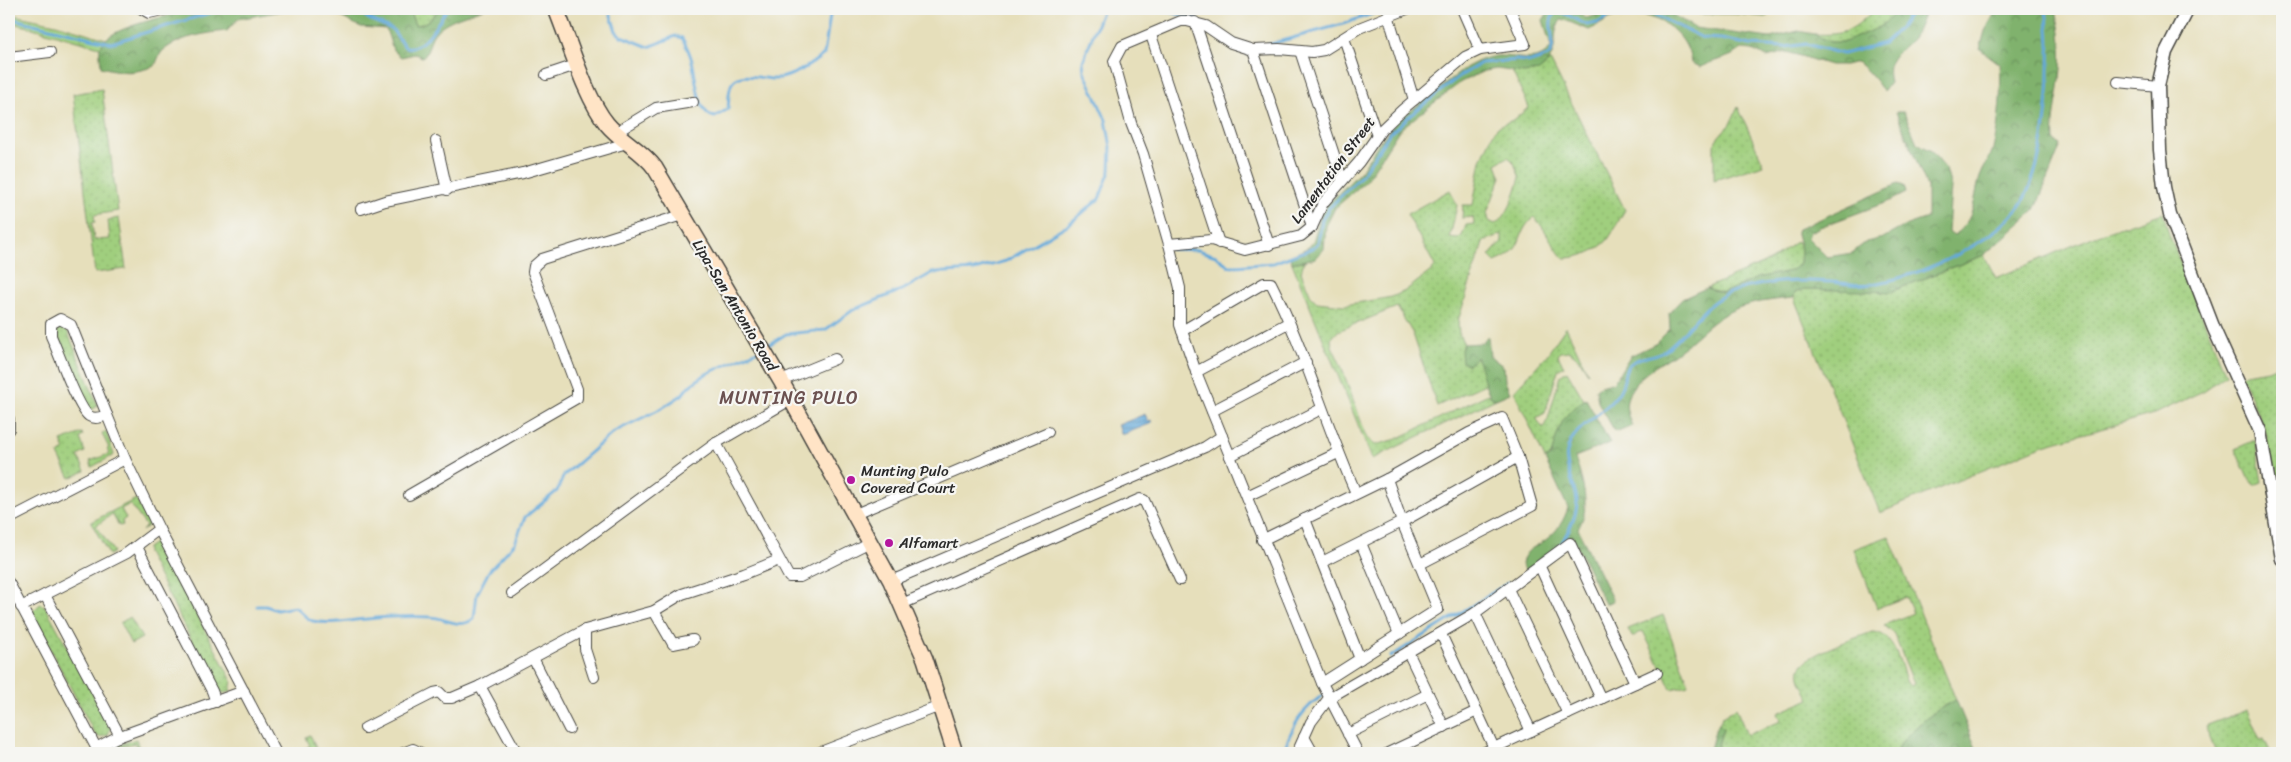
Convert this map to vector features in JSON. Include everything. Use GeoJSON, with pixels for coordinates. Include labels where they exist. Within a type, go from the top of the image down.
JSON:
{"type":"FeatureCollection","features":[{"type":"Feature","properties":{"kind":"main road","name":"Lipa-San Antonio Road"},"geometry":{"type":"LineString","coordinates":[[556,9],[596,106],[615,133],[650,162],[781,381],[891,581],[925,659],[955,753]]}},
{"type":"Feature","properties":{"kind":"street"},"geometry":{"type":"LineString","coordinates":[[142,9],[149,13],[167,9]]}},
{"type":"Feature","properties":{"kind":"street"},"geometry":{"type":"LineString","coordinates":[[1358,753],[1325,691],[1262,540],[1248,496],[1196,372],[1182,331],[1180,288],[1169,244],[1143,154],[1131,123],[1114,61],[1122,46],[1181,21],[1195,22],[1231,43],[1253,50],[1324,50],[1388,15],[1407,9]]}},
{"type":"Feature","properties":{"kind":"street"},"geometry":{"type":"LineString","coordinates":[[1462,9],[1480,50]]}},
{"type":"Feature","properties":{"kind":"street","name":"Lamentation Street"},"geometry":{"type":"LineString","coordinates":[[1169,244],[1204,240],[1246,250],[1296,239],[1312,227],[1322,203],[1359,162],[1388,123],[1414,100],[1465,57],[1480,50],[1522,46],[1525,42],[1510,9]]}},
{"type":"Feature","properties":{"kind":"street"},"geometry":{"type":"LineString","coordinates":[[2188,9],[2172,36],[2158,86],[2160,150],[2167,202],[2214,329],[2260,431],[2282,558]]}},
{"type":"Feature","properties":{"kind":"street"},"geometry":{"type":"LineString","coordinates":[[1388,15],[1414,100]]}},
{"type":"Feature","properties":{"kind":"street"},"geometry":{"type":"LineString","coordinates":[[1195,22],[1268,245]]}},
{"type":"Feature","properties":{"kind":"street"},"geometry":{"type":"LineString","coordinates":[[1151,35],[1219,243]]}},
{"type":"Feature","properties":{"kind":"street"},"geometry":{"type":"LineString","coordinates":[[1344,38],[1377,136]]}},
{"type":"Feature","properties":{"kind":"street"},"geometry":{"type":"LineString","coordinates":[[1253,50],[1312,227]]}},
{"type":"Feature","properties":{"kind":"street"},"geometry":{"type":"LineString","coordinates":[[1300,51],[1342,179]]}},
{"type":"Feature","properties":{"kind":"street"},"geometry":{"type":"LineString","coordinates":[[9,58],[50,52]]}},
{"type":"Feature","properties":{"kind":"street"},"geometry":{"type":"LineString","coordinates":[[546,76],[579,64]]}},
{"type":"Feature","properties":{"kind":"street"},"geometry":{"type":"LineString","coordinates":[[2118,82],[2158,86]]}},
{"type":"Feature","properties":{"kind":"street"},"geometry":{"type":"LineString","coordinates":[[615,133],[656,108],[693,102]]}},
{"type":"Feature","properties":{"kind":"street"},"geometry":{"type":"LineString","coordinates":[[436,141],[447,190]]}},
{"type":"Feature","properties":{"kind":"street"},"geometry":{"type":"LineString","coordinates":[[361,209],[558,164],[627,143]]}},
{"type":"Feature","properties":{"kind":"street"},"geometry":{"type":"LineString","coordinates":[[409,495],[577,398],[577,389],[534,272],[537,262],[542,258],[682,215]]}},
{"type":"Feature","properties":{"kind":"street"},"geometry":{"type":"LineString","coordinates":[[1182,331],[1269,282],[1306,362],[1321,409],[1356,492]]}},
{"type":"Feature","properties":{"kind":"street"},"geometry":{"type":"LineString","coordinates":[[107,415],[94,419],[81,407],[51,336],[50,327],[56,320],[65,320],[71,325],[125,459],[159,529],[276,753]]}},
{"type":"Feature","properties":{"kind":"street"},"geometry":{"type":"LineString","coordinates":[[1196,372],[1288,324]]}},
{"type":"Feature","properties":{"kind":"street"},"geometry":{"type":"LineString","coordinates":[[781,381],[835,359]]}},
{"type":"Feature","properties":{"kind":"street"},"geometry":{"type":"LineString","coordinates":[[1212,411],[1306,362]]}},
{"type":"Feature","properties":{"kind":"street"},"geometry":{"type":"LineString","coordinates":[[512,593],[716,443],[790,400]]}},
{"type":"Feature","properties":{"kind":"street"},"geometry":{"type":"LineString","coordinates":[[1230,456],[1321,409]]}},
{"type":"Feature","properties":{"kind":"street"},"geometry":{"type":"LineString","coordinates":[[1262,540],[1356,492],[1387,479],[1500,417],[1505,421],[1518,457],[1532,502],[1531,507],[1420,564]]}},
{"type":"Feature","properties":{"kind":"street"},"geometry":{"type":"LineString","coordinates":[[9,419],[9,429]]}},
{"type":"Feature","properties":{"kind":"street"},"geometry":{"type":"LineString","coordinates":[[854,515],[1048,432]]}},
{"type":"Feature","properties":{"kind":"street"},"geometry":{"type":"LineString","coordinates":[[891,581],[1205,447],[1222,436]]}},
{"type":"Feature","properties":{"kind":"street"},"geometry":{"type":"LineString","coordinates":[[716,443],[789,577],[800,577],[870,542]]}},
{"type":"Feature","properties":{"kind":"street"},"geometry":{"type":"LineString","coordinates":[[1248,496],[1338,453]]}},
{"type":"Feature","properties":{"kind":"street"},"geometry":{"type":"LineString","coordinates":[[1322,562],[1402,522],[1518,457]]}},
{"type":"Feature","properties":{"kind":"street"},"geometry":{"type":"LineString","coordinates":[[9,519],[125,459]]}},
{"type":"Feature","properties":{"kind":"street"},"geometry":{"type":"LineString","coordinates":[[1297,753],[1325,691],[1360,659],[1438,609],[1402,522],[1387,479]]}},
{"type":"Feature","properties":{"kind":"street"},"geometry":{"type":"LineString","coordinates":[[902,604],[1140,499],[1144,500],[1180,580]]}},
{"type":"Feature","properties":{"kind":"street"},"geometry":{"type":"LineString","coordinates":[[1305,519],[1360,659]]}},
{"type":"Feature","properties":{"kind":"street"},"geometry":{"type":"LineString","coordinates":[[21,607],[137,547],[159,529]]}},
{"type":"Feature","properties":{"kind":"street"},"geometry":{"type":"LineString","coordinates":[[1361,543],[1399,634]]}},
{"type":"Feature","properties":{"kind":"street"},"geometry":{"type":"LineString","coordinates":[[1325,691],[1408,652],[1441,634],[1475,613],[1540,567],[1570,543],[1635,683]]}},
{"type":"Feature","properties":{"kind":"street"},"geometry":{"type":"LineString","coordinates":[[137,547],[216,702]]}},
{"type":"Feature","properties":{"kind":"street"},"geometry":{"type":"LineString","coordinates":[[365,728],[434,692],[452,698],[480,686],[585,630],[654,611],[682,594],[744,574],[779,560]]}},
{"type":"Feature","properties":{"kind":"street"},"geometry":{"type":"LineString","coordinates":[[1540,567],[1600,699]]}},
{"type":"Feature","properties":{"kind":"street"},"geometry":{"type":"LineString","coordinates":[[9,583],[97,750],[120,736],[244,691]]}},
{"type":"Feature","properties":{"kind":"street"},"geometry":{"type":"LineString","coordinates":[[1508,589],[1568,714]]}},
{"type":"Feature","properties":{"kind":"street"},"geometry":{"type":"LineString","coordinates":[[45,595],[120,736]]}},
{"type":"Feature","properties":{"kind":"street"},"geometry":{"type":"LineString","coordinates":[[654,611],[673,644],[693,640]]}},
{"type":"Feature","properties":{"kind":"street"},"geometry":{"type":"LineString","coordinates":[[1475,613],[1531,731]]}},
{"type":"Feature","properties":{"kind":"street"},"geometry":{"type":"LineString","coordinates":[[585,630],[585,649],[594,677]]}},
{"type":"Feature","properties":{"kind":"street"},"geometry":{"type":"LineString","coordinates":[[1441,634],[1494,748]]}},
{"type":"Feature","properties":{"kind":"street"},"geometry":{"type":"LineString","coordinates":[[1408,652],[1444,727]]}},
{"type":"Feature","properties":{"kind":"street"},"geometry":{"type":"LineString","coordinates":[[533,658],[569,729]]}},
{"type":"Feature","properties":{"kind":"street"},"geometry":{"type":"LineString","coordinates":[[1483,753],[1658,673]]}},
{"type":"Feature","properties":{"kind":"street"},"geometry":{"type":"LineString","coordinates":[[480,686],[517,753]]}},
{"type":"Feature","properties":{"kind":"street"},"geometry":{"type":"LineString","coordinates":[[1348,734],[1428,694]]}},
{"type":"Feature","properties":{"kind":"street"},"geometry":{"type":"LineString","coordinates":[[818,753],[940,706]]}},
{"type":"Feature","properties":{"kind":"street"},"geometry":{"type":"LineString","coordinates":[[1388,753],[1477,711]]}},
{"type":"Feature","properties":{"kind":"street"},"geometry":{"type":"LineString","coordinates":[[1304,737],[1313,753]]}},
{"type":"Feature","properties":{"kind":"street"},"geometry":{"type":"LineString","coordinates":[[403,753],[413,749],[421,753]]}},
{"type":"Feature","properties":{"kind":"green space"},"geometry":{"type":"Polygon","coordinates":[[[196,9],[293,9],[238,19],[227,31],[203,34],[179,41],[163,50],[155,66],[147,69],[128,72],[101,67],[100,47],[114,33],[143,22],[196,9]]]}},
{"type":"Feature","properties":{"kind":"green space"},"geometry":{"type":"Polygon","coordinates":[[[324,9],[409,9],[415,25],[419,25],[432,18],[439,9],[483,9],[442,26],[432,37],[427,51],[422,57],[415,54],[401,57],[393,50],[386,29],[361,27],[324,9]]]}},
{"type":"Feature","properties":{"kind":"green space"},"geometry":{"type":"Polygon","coordinates":[[[409,9],[439,9],[426,22],[415,25],[409,9]]]}},
{"type":"Feature","properties":{"kind":"green space"},"geometry":{"type":"Polygon","coordinates":[[[1550,9],[1572,9],[1586,18],[1620,9],[1663,9],[1695,28],[1770,38],[1798,31],[1814,34],[1830,42],[1845,42],[1880,27],[1900,9],[1926,9],[1913,38],[1890,61],[1890,83],[1883,91],[1871,75],[1857,62],[1845,65],[1830,65],[1787,52],[1767,57],[1752,50],[1742,49],[1701,67],[1691,63],[1688,51],[1676,32],[1656,19],[1632,14],[1620,15],[1589,30],[1562,19],[1556,31],[1554,50],[1551,57],[1547,64],[1539,71],[1524,73],[1497,69],[1484,71],[1461,82],[1399,130],[1367,180],[1335,208],[1326,226],[1324,249],[1316,258],[1292,263],[1290,256],[1309,247],[1313,242],[1322,210],[1361,171],[1378,144],[1396,122],[1467,67],[1489,57],[1504,56],[1526,59],[1540,57],[1546,53],[1551,47],[1543,20],[1550,9]]]}},
{"type":"Feature","properties":{"kind":"green space"},"geometry":{"type":"Polygon","coordinates":[[[1691,9],[1776,9],[1766,17],[1735,14],[1698,14],[1691,9]]]}},
{"type":"Feature","properties":{"kind":"green space"},"geometry":{"type":"Polygon","coordinates":[[[1875,9],[1900,9],[1878,28],[1851,41],[1832,42],[1814,34],[1841,33],[1854,27],[1875,9]]]}},
{"type":"Feature","properties":{"kind":"green space"},"geometry":{"type":"Polygon","coordinates":[[[1997,9],[2056,9],[2058,18],[2061,61],[2054,117],[2054,141],[2061,145],[2035,210],[1984,255],[1890,292],[1804,289],[1795,293],[1793,298],[1755,303],[1725,314],[1636,383],[1631,390],[1626,404],[1632,426],[1618,432],[1614,430],[1598,402],[1596,389],[1614,382],[1630,356],[1655,344],[1670,329],[1669,313],[1682,299],[1706,288],[1723,293],[1757,278],[1790,271],[1800,264],[1801,249],[1796,230],[1898,184],[1904,186],[1906,193],[1890,201],[1820,227],[1810,232],[1808,238],[1827,257],[1852,253],[1866,242],[1883,238],[1907,225],[1927,218],[1927,187],[1896,112],[1904,112],[1917,143],[1930,150],[1946,169],[1951,187],[1948,232],[1954,236],[1961,229],[1967,222],[1973,209],[1980,177],[1992,153],[1997,129],[2000,64],[1980,49],[1985,31],[1997,9]]]}},
{"type":"Feature","properties":{"kind":"green space"},"geometry":{"type":"Polygon","coordinates":[[[9,14],[56,24],[106,39],[100,47],[88,44],[9,22],[9,14]]]}},
{"type":"Feature","properties":{"kind":"green space"},"geometry":{"type":"Polygon","coordinates":[[[1550,60],[1625,210],[1611,235],[1601,246],[1589,253],[1575,257],[1563,258],[1534,217],[1524,230],[1512,252],[1495,262],[1489,256],[1502,241],[1502,234],[1483,242],[1458,321],[1459,334],[1464,344],[1461,350],[1479,362],[1485,384],[1437,406],[1413,334],[1397,307],[1338,331],[1331,339],[1332,346],[1367,438],[1375,445],[1397,439],[1488,394],[1494,400],[1372,459],[1292,263],[1304,261],[1301,272],[1311,296],[1317,302],[1344,305],[1392,297],[1405,291],[1431,271],[1435,266],[1407,214],[1450,190],[1457,205],[1450,238],[1457,239],[1462,236],[1466,225],[1474,224],[1473,217],[1462,218],[1463,205],[1473,205],[1481,160],[1495,130],[1499,126],[1515,119],[1529,107],[1511,69],[1532,72],[1546,65],[1550,60]],[[1508,157],[1496,164],[1501,177],[1487,213],[1489,221],[1495,224],[1500,221],[1508,210],[1520,178],[1514,163],[1508,157]]]}},
{"type":"Feature","properties":{"kind":"green space"},"geometry":{"type":"Polygon","coordinates":[[[102,89],[118,211],[94,215],[95,222],[92,223],[94,240],[110,239],[108,220],[119,218],[126,269],[95,273],[73,94],[102,89]]]}},
{"type":"Feature","properties":{"kind":"green space"},"geometry":{"type":"Polygon","coordinates":[[[1738,107],[1764,165],[1714,180],[1714,145],[1730,124],[1738,107]]]}},
{"type":"Feature","properties":{"kind":"green space"},"geometry":{"type":"Polygon","coordinates":[[[2163,213],[2169,234],[2226,375],[2205,390],[2157,413],[2044,445],[1880,513],[1794,298],[1795,293],[1804,289],[1890,292],[1984,255],[1996,278],[2095,236],[2163,213]]]}},
{"type":"Feature","properties":{"kind":"green space"},"geometry":{"type":"Polygon","coordinates":[[[1797,241],[1801,249],[1800,264],[1790,271],[1757,278],[1723,293],[1706,288],[1771,260],[1797,241]]]}},
{"type":"Feature","properties":{"kind":"green space"},"geometry":{"type":"Polygon","coordinates":[[[60,326],[66,328],[98,406],[91,410],[88,407],[58,336],[57,330],[60,326]]]}},
{"type":"Feature","properties":{"kind":"green space"},"geometry":{"type":"Polygon","coordinates":[[[1566,327],[1588,373],[1579,359],[1569,351],[1560,352],[1558,356],[1564,366],[1558,370],[1545,413],[1536,418],[1543,428],[1548,419],[1560,376],[1567,371],[1584,400],[1570,413],[1561,425],[1551,456],[1545,459],[1514,391],[1546,356],[1566,327]]]}},
{"type":"Feature","properties":{"kind":"green space"},"geometry":{"type":"Polygon","coordinates":[[[1488,337],[1490,356],[1504,367],[1505,381],[1510,393],[1494,400],[1490,396],[1476,357],[1469,365],[1462,362],[1461,350],[1464,344],[1481,343],[1488,337]]]}},
{"type":"Feature","properties":{"kind":"green space"},"geometry":{"type":"Polygon","coordinates":[[[2282,364],[2282,534],[2266,433],[2241,375],[2268,370],[2282,364]]]}},
{"type":"Feature","properties":{"kind":"green space"},"geometry":{"type":"Polygon","coordinates":[[[1586,399],[1610,443],[1575,457],[1583,484],[1585,502],[1582,520],[1578,529],[1613,601],[1605,604],[1572,536],[1527,572],[1522,565],[1525,555],[1531,549],[1552,535],[1568,508],[1545,459],[1551,456],[1562,423],[1566,417],[1571,410],[1586,399]]]}},
{"type":"Feature","properties":{"kind":"green space"},"geometry":{"type":"Polygon","coordinates":[[[106,431],[114,455],[92,467],[90,461],[109,454],[107,449],[109,448],[102,434],[106,431]]]}},
{"type":"Feature","properties":{"kind":"green space"},"geometry":{"type":"Polygon","coordinates":[[[82,433],[83,436],[80,438],[85,452],[78,456],[85,471],[70,478],[58,454],[65,450],[61,441],[82,433]]]}},
{"type":"Feature","properties":{"kind":"green space"},"geometry":{"type":"Polygon","coordinates":[[[2255,440],[2262,482],[2254,485],[2248,478],[2235,449],[2255,440]]]}},
{"type":"Feature","properties":{"kind":"green space"},"geometry":{"type":"Polygon","coordinates":[[[136,499],[149,525],[142,531],[146,526],[130,504],[121,509],[126,518],[122,521],[123,525],[119,526],[112,514],[96,526],[114,552],[109,555],[91,522],[136,499]]]}},
{"type":"Feature","properties":{"kind":"green space"},"geometry":{"type":"Polygon","coordinates":[[[1889,536],[1956,700],[1921,722],[1905,738],[1896,753],[1716,753],[1723,728],[1719,724],[1722,717],[1736,708],[1747,735],[1781,721],[1778,713],[1810,699],[1802,684],[1799,672],[1804,663],[1821,652],[1872,632],[1880,633],[1891,643],[1896,651],[1907,683],[1911,686],[1914,684],[1894,634],[1884,625],[1913,613],[1906,597],[1877,608],[1854,549],[1889,536]]]}},
{"type":"Feature","properties":{"kind":"green space"},"geometry":{"type":"Polygon","coordinates":[[[154,543],[161,546],[232,681],[230,692],[223,693],[216,688],[147,553],[147,548],[154,543]]]}},
{"type":"Feature","properties":{"kind":"green space"},"geometry":{"type":"Polygon","coordinates":[[[40,604],[45,606],[111,727],[108,735],[99,737],[95,734],[35,620],[32,612],[40,604]]]}},
{"type":"Feature","properties":{"kind":"green space"},"geometry":{"type":"Polygon","coordinates":[[[1663,615],[1689,685],[1671,689],[1643,631],[1632,637],[1628,629],[1663,615]]]}},
{"type":"Feature","properties":{"kind":"green space"},"geometry":{"type":"Polygon","coordinates":[[[130,617],[142,638],[131,644],[120,623],[130,617]]]}},
{"type":"Feature","properties":{"kind":"green space"},"geometry":{"type":"Polygon","coordinates":[[[1956,700],[1978,753],[1896,753],[1905,738],[1921,722],[1956,700]]]}},
{"type":"Feature","properties":{"kind":"green space"},"geometry":{"type":"Polygon","coordinates":[[[2247,710],[2260,740],[2264,739],[2271,753],[2216,753],[2205,726],[2247,710]]]}},
{"type":"Feature","properties":{"kind":"green space"},"geometry":{"type":"Polygon","coordinates":[[[1719,724],[1723,728],[1716,753],[1709,753],[1716,727],[1719,724]]]}},
{"type":"Feature","properties":{"kind":"green space"},"geometry":{"type":"Polygon","coordinates":[[[310,735],[317,749],[309,753],[297,753],[310,746],[306,737],[310,735]]]}},
{"type":"Feature","properties":{"kind":"green space"},"geometry":{"type":"Polygon","coordinates":[[[136,739],[141,753],[139,753],[135,743],[122,746],[117,750],[118,753],[112,753],[116,746],[136,739]]]}},
{"type":"Feature","properties":{"kind":"water"},"geometry":{"type":"Polygon","coordinates":[[[1145,414],[1148,421],[1151,420],[1152,423],[1122,435],[1118,425],[1145,414]]]}},
{"type":"Feature","properties":{"kind":"waterway"},"geometry":{"type":"LineString","coordinates":[[9,18],[111,43],[223,9]]}},
{"type":"Feature","properties":{"kind":"waterway"},"geometry":{"type":"LineString","coordinates":[[356,9],[369,19],[392,29],[405,47],[419,45],[430,35],[447,9]]}},
{"type":"Feature","properties":{"kind":"waterway"},"geometry":{"type":"LineString","coordinates":[[609,9],[616,31],[621,36],[649,47],[676,36],[682,38],[691,58],[701,102],[709,115],[715,117],[728,109],[730,89],[736,79],[747,76],[771,79],[783,78],[802,70],[824,54],[831,9]]}},
{"type":"Feature","properties":{"kind":"waterway"},"geometry":{"type":"LineString","coordinates":[[767,346],[786,334],[825,330],[853,310],[904,289],[932,273],[974,270],[1006,261],[1069,224],[1099,199],[1110,171],[1111,147],[1106,120],[1084,71],[1083,61],[1103,9]]}},
{"type":"Feature","properties":{"kind":"waterway"},"geometry":{"type":"LineString","coordinates":[[1159,9],[1197,19]]}},
{"type":"Feature","properties":{"kind":"waterway"},"geometry":{"type":"LineString","coordinates":[[1267,45],[1343,24],[1386,9]]}},
{"type":"Feature","properties":{"kind":"waterway"},"geometry":{"type":"LineString","coordinates":[[1171,249],[1198,250],[1216,256],[1229,266],[1236,266],[1273,263],[1313,248],[1318,243],[1322,220],[1328,209],[1361,176],[1389,134],[1457,78],[1481,63],[1518,60],[1531,62],[1548,56],[1552,45],[1551,22],[1556,12],[1564,13],[1587,25],[1597,23],[1616,13],[1651,13],[1703,38],[1721,39],[1751,45],[1785,47],[1806,44],[1843,54],[1884,43],[1899,29],[1913,9]]}},
{"type":"Feature","properties":{"kind":"waterway"},"geometry":{"type":"LineString","coordinates":[[1560,546],[1577,508],[1567,464],[1569,444],[1579,430],[1605,408],[1619,392],[1624,380],[1625,370],[1629,365],[1637,360],[1664,351],[1714,302],[1735,291],[1771,283],[1808,281],[1866,285],[1912,274],[1958,254],[1980,241],[2000,227],[2015,211],[2026,195],[2034,175],[2044,129],[2049,78],[2046,9]]}},
{"type":"Feature","properties":{"kind":"waterway"},"geometry":{"type":"LineString","coordinates":[[257,606],[266,606],[277,610],[295,607],[310,620],[320,622],[414,617],[436,618],[458,623],[469,622],[474,618],[477,594],[489,571],[515,543],[525,517],[557,491],[564,475],[614,432],[662,408],[682,395],[688,387],[706,374],[759,350]]}},
{"type":"Feature","properties":{"kind":"waterway"},"geometry":{"type":"LineString","coordinates":[[1390,657],[1508,583]]}},
{"type":"Feature","properties":{"kind":"waterway"},"geometry":{"type":"LineString","coordinates":[[1283,753],[1299,718],[1311,704],[1327,693]]}},
{"type":"Feature","properties":{"kind":"place","name":"Munting Pulo Covered Court"},"geometry":{"type":"Point","coordinates":[851,480]}},
{"type":"Feature","properties":{"kind":"place","name":"Alfamart"},"geometry":{"type":"Point","coordinates":[889,543]}},
{"type":"Feature","properties":{"kind":"district","name":"MUNTING PULO"},"geometry":{"type":"Point","coordinates":[789,398]}}]}
